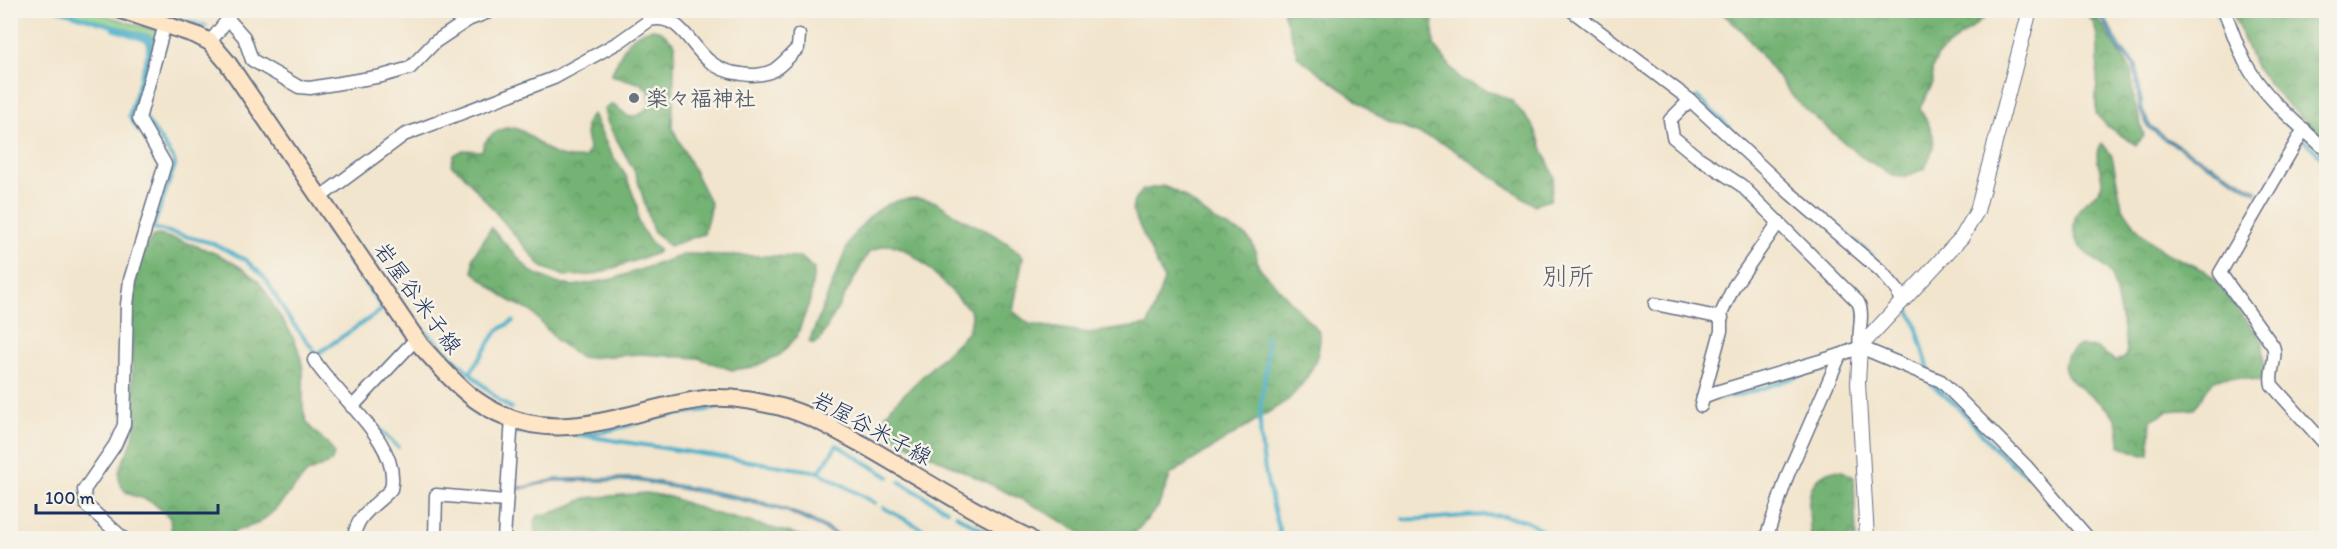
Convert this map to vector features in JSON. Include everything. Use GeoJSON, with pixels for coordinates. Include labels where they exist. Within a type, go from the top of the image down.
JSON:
{"type":"FeatureCollection","features":[{"type":"Feature","properties":{"kind":"main road","name":"岩屋谷米子線"},"geometry":{"type":"LineString","coordinates":[[121,10],[210,42],[227,62],[416,339],[453,381],[477,400],[512,418],[537,424],[580,426],[716,398],[750,400],[783,408],[815,418],[978,512],[1029,538]]}},
{"type":"Feature","properties":{"kind":"street"},"geometry":{"type":"LineString","coordinates":[[210,42],[228,15],[244,37],[252,60],[299,87],[310,88],[382,76],[410,68],[435,42],[468,20],[494,10]]}},
{"type":"Feature","properties":{"kind":"street"},"geometry":{"type":"LineString","coordinates":[[1572,10],[1690,100],[1791,194],[1881,271],[1898,291],[1900,301]]}},
{"type":"Feature","properties":{"kind":"street"},"geometry":{"type":"LineString","coordinates":[[1779,222],[1734,286],[1721,314],[1721,332],[1702,402],[1860,347],[1900,301],[1962,237],[1977,211],[2030,10]]}},
{"type":"Feature","properties":{"kind":"street"},"geometry":{"type":"LineString","coordinates":[[2224,10],[2245,61],[2255,78],[2278,106],[2326,150]]}},
{"type":"Feature","properties":{"kind":"street"},"geometry":{"type":"LineString","coordinates":[[319,198],[404,135],[554,78],[619,42],[650,20],[670,21],[685,32],[712,63],[724,70],[750,76],[767,73],[779,66],[798,48],[799,35]]}},
{"type":"Feature","properties":{"kind":"street"},"geometry":{"type":"LineString","coordinates":[[123,538],[86,505],[84,490],[115,445],[124,425],[127,305],[130,280],[165,164],[139,119],[165,24]]}},
{"type":"Feature","properties":{"kind":"street"},"geometry":{"type":"LineString","coordinates":[[1690,100],[1670,120],[1673,137],[1695,156],[1741,185],[1858,302],[1861,313],[1858,333],[1860,347],[1857,382],[1867,538]]}},
{"type":"Feature","properties":{"kind":"street"},"geometry":{"type":"LineString","coordinates":[[2304,129],[2220,273],[2273,346],[2275,356],[2271,376],[2272,385],[2326,445]]}},
{"type":"Feature","properties":{"kind":"street"},"geometry":{"type":"LineString","coordinates":[[1655,303],[1722,318]]}},
{"type":"Feature","properties":{"kind":"street"},"geometry":{"type":"LineString","coordinates":[[352,407],[416,339]]}},
{"type":"Feature","properties":{"kind":"street"},"geometry":{"type":"LineString","coordinates":[[1860,347],[1941,381],[2026,466],[2088,538]]}},
{"type":"Feature","properties":{"kind":"street"},"geometry":{"type":"LineString","coordinates":[[1766,538],[1788,474],[1840,355]]}},
{"type":"Feature","properties":{"kind":"street"},"geometry":{"type":"LineString","coordinates":[[314,360],[325,378],[380,440],[393,479],[391,489],[368,509],[355,528],[354,538]]}},
{"type":"Feature","properties":{"kind":"street"},"geometry":{"type":"LineString","coordinates":[[504,538],[512,418]]}},
{"type":"Feature","properties":{"kind":"street"},"geometry":{"type":"LineString","coordinates":[[435,538],[436,495],[505,501]]}},
{"type":"Feature","properties":{"kind":"green space"},"geometry":{"type":"Polygon","coordinates":[[[64,11],[97,11],[97,13],[156,31],[158,33],[149,67],[154,39],[151,36],[64,11]]]}},
{"type":"Feature","properties":{"kind":"green space"},"geometry":{"type":"Polygon","coordinates":[[[1283,11],[1432,11],[1434,45],[1460,79],[1511,100],[1534,127],[1554,177],[1550,200],[1534,205],[1445,144],[1385,121],[1298,57],[1283,11]]]}},
{"type":"Feature","properties":{"kind":"green space"},"geometry":{"type":"Polygon","coordinates":[[[1720,11],[1993,11],[1938,55],[1932,69],[1933,83],[1920,108],[1932,132],[1932,151],[1924,169],[1904,177],[1894,176],[1860,156],[1797,102],[1743,32],[1720,11]]]}},
{"type":"Feature","properties":{"kind":"green space"},"geometry":{"type":"Polygon","coordinates":[[[2078,11],[2093,11],[2131,70],[2133,96],[2144,136],[2136,145],[2108,127],[2096,114],[2097,37],[2090,18],[2078,11]]]}},
{"type":"Feature","properties":{"kind":"green space"},"geometry":{"type":"Polygon","coordinates":[[[2232,11],[2313,11],[2326,48],[2326,140],[2280,98],[2254,64],[2232,11]]]}},
{"type":"Feature","properties":{"kind":"green space"},"geometry":{"type":"Polygon","coordinates":[[[653,29],[661,31],[675,44],[672,127],[711,204],[704,234],[669,246],[653,231],[636,174],[608,124],[604,109],[613,104],[629,117],[639,115],[650,106],[649,91],[642,84],[611,75],[631,39],[637,34],[653,29]]]}},
{"type":"Feature","properties":{"kind":"green space"},"geometry":{"type":"Polygon","coordinates":[[[593,114],[609,150],[626,176],[637,205],[638,222],[648,239],[659,250],[657,253],[593,275],[565,276],[542,267],[462,173],[451,165],[454,155],[463,150],[482,151],[485,143],[495,133],[511,128],[519,129],[556,155],[585,158],[589,149],[586,126],[589,117],[593,114]]]}},
{"type":"Feature","properties":{"kind":"green space"},"geometry":{"type":"Polygon","coordinates":[[[2102,143],[2112,156],[2122,207],[2140,232],[2164,252],[2204,270],[2215,280],[2263,341],[2264,372],[2261,381],[2236,377],[2218,379],[2210,385],[2194,409],[2167,411],[2151,420],[2149,454],[2143,455],[2120,446],[2118,428],[2113,415],[2073,381],[2066,373],[2064,364],[2069,354],[2081,345],[2098,349],[2116,361],[2125,358],[2127,350],[2110,274],[2078,244],[2074,230],[2078,212],[2101,187],[2102,177],[2097,151],[2102,143]]]}},
{"type":"Feature","properties":{"kind":"green space"},"geometry":{"type":"Polygon","coordinates":[[[1163,186],[1184,197],[1213,219],[1248,238],[1253,244],[1258,266],[1320,333],[1320,343],[1312,370],[1288,400],[1171,474],[1158,507],[1130,538],[1090,538],[1035,506],[895,438],[883,419],[892,406],[967,333],[972,319],[970,310],[935,274],[905,250],[889,245],[869,252],[820,340],[814,344],[809,342],[849,242],[857,231],[874,213],[895,201],[919,198],[936,202],[999,238],[1023,256],[1013,311],[1029,324],[1089,333],[1148,325],[1164,280],[1132,210],[1134,201],[1143,190],[1163,186]]]}},
{"type":"Feature","properties":{"kind":"green space"},"geometry":{"type":"Polygon","coordinates":[[[491,228],[530,271],[556,283],[573,286],[613,279],[686,254],[801,257],[814,269],[810,300],[797,336],[780,355],[753,367],[732,370],[698,358],[641,354],[581,358],[557,341],[532,312],[507,299],[473,272],[473,257],[491,228]]]}},
{"type":"Feature","properties":{"kind":"green space"},"geometry":{"type":"Polygon","coordinates":[[[159,235],[198,246],[224,258],[248,272],[261,284],[299,351],[303,372],[303,406],[306,420],[334,454],[331,462],[307,473],[275,510],[259,523],[236,531],[229,538],[172,538],[170,518],[148,500],[129,494],[120,482],[120,469],[134,431],[133,302],[143,254],[153,236],[159,235]]]}},
{"type":"Feature","properties":{"kind":"green space"},"geometry":{"type":"Polygon","coordinates":[[[1834,470],[1854,477],[1856,538],[1811,538],[1809,498],[1812,489],[1823,474],[1834,470]]]}},
{"type":"Feature","properties":{"kind":"green space"},"geometry":{"type":"Polygon","coordinates":[[[647,493],[670,497],[713,513],[811,538],[536,537],[534,521],[538,516],[558,511],[586,498],[647,493]]]}},
{"type":"Feature","properties":{"kind":"water"},"geometry":{"type":"Polygon","coordinates":[[[2097,11],[2101,11],[2122,49],[2137,65],[2143,111],[2150,125],[2166,138],[2258,191],[2256,193],[2163,139],[2148,127],[2140,111],[2134,66],[2120,51],[2097,11]]]}},
{"type":"Feature","properties":{"kind":"water"},"geometry":{"type":"Polygon","coordinates":[[[637,478],[771,504],[820,524],[842,538],[788,512],[735,499],[636,481],[554,481],[512,491],[512,486],[525,487],[555,479],[637,478]]]}},
{"type":"Feature","properties":{"kind":"waterway"},"geometry":{"type":"LineString","coordinates":[[58,10],[151,38],[149,61],[132,114]]}},
{"type":"Feature","properties":{"kind":"waterway"},"geometry":{"type":"LineString","coordinates":[[2216,10],[2235,52]]}},
{"type":"Feature","properties":{"kind":"waterway"},"geometry":{"type":"LineString","coordinates":[[163,15],[206,26]]}},
{"type":"Feature","properties":{"kind":"waterway"},"geometry":{"type":"LineString","coordinates":[[114,26],[113,29],[148,41],[148,53],[129,116],[140,133]]}},
{"type":"Feature","properties":{"kind":"waterway"},"geometry":{"type":"LineString","coordinates":[[2249,80],[2271,109],[2294,131]]}},
{"type":"Feature","properties":{"kind":"waterway"},"geometry":{"type":"LineString","coordinates":[[1697,97],[1774,170]]}},
{"type":"Feature","properties":{"kind":"waterway"},"geometry":{"type":"LineString","coordinates":[[146,119],[173,158],[175,165],[153,228],[212,243],[246,260],[265,278],[288,317],[317,354],[318,359]]}},
{"type":"Feature","properties":{"kind":"waterway"},"geometry":{"type":"LineString","coordinates":[[2304,140],[2326,161]]}},
{"type":"Feature","properties":{"kind":"waterway"},"geometry":{"type":"LineString","coordinates":[[317,354],[383,309],[326,228]]}},
{"type":"Feature","properties":{"kind":"waterway"},"geometry":{"type":"LineString","coordinates":[[1840,229],[1873,257]]}},
{"type":"Feature","properties":{"kind":"waterway"},"geometry":{"type":"LineString","coordinates":[[1892,275],[1900,282]]}},
{"type":"Feature","properties":{"kind":"waterway"},"geometry":{"type":"LineString","coordinates":[[396,296],[418,325],[500,401],[511,408]]}},
{"type":"Feature","properties":{"kind":"waterway"},"geometry":{"type":"LineString","coordinates":[[1906,307],[1914,319],[1929,370]]}},
{"type":"Feature","properties":{"kind":"waterway"},"geometry":{"type":"LineString","coordinates":[[470,373],[497,331],[513,321]]}},
{"type":"Feature","properties":{"kind":"waterway"},"geometry":{"type":"LineString","coordinates":[[1266,336],[1267,357],[1260,409],[1260,434],[1266,476],[1280,533],[1271,538]]}},
{"type":"Feature","properties":{"kind":"waterway"},"geometry":{"type":"LineString","coordinates":[[1718,398],[1744,394],[1822,370]]}},
{"type":"Feature","properties":{"kind":"waterway"},"geometry":{"type":"LineString","coordinates":[[1930,383],[1958,407],[1997,451],[2026,475]]}},
{"type":"Feature","properties":{"kind":"waterway"},"geometry":{"type":"LineString","coordinates":[[579,434],[603,432],[664,416],[720,408]]}},
{"type":"Feature","properties":{"kind":"waterway"},"geometry":{"type":"LineString","coordinates":[[375,425],[398,447]]}},
{"type":"Feature","properties":{"kind":"waterway"},"geometry":{"type":"LineString","coordinates":[[516,432],[535,433]]}},
{"type":"Feature","properties":{"kind":"waterway"},"geometry":{"type":"LineString","coordinates":[[566,433],[819,472],[875,503]]}},
{"type":"Feature","properties":{"kind":"waterway"},"geometry":{"type":"LineString","coordinates":[[819,472],[837,445],[889,477]]}},
{"type":"Feature","properties":{"kind":"waterway"},"geometry":{"type":"LineString","coordinates":[[900,482],[947,510]]}},
{"type":"Feature","properties":{"kind":"waterway"},"geometry":{"type":"LineString","coordinates":[[884,508],[934,535]]}},
{"type":"Feature","properties":{"kind":"waterway"},"geometry":{"type":"LineString","coordinates":[[956,515],[996,538]]}},
{"type":"Feature","properties":{"kind":"waterway"},"geometry":{"type":"LineString","coordinates":[[1403,519],[1501,516],[1519,519],[1536,526],[1550,538]]}},
{"type":"Feature","properties":{"kind":"waterway"},"geometry":{"type":"LineString","coordinates":[[1774,538],[1777,530]]}},
{"type":"Feature","properties":{"kind":"place","name":"楽々福神社"},"geometry":{"type":"Point","coordinates":[634,98]}},
{"type":"Feature","properties":{"kind":"district","name":"別所"},"geometry":{"type":"Point","coordinates":[1568,276]}}]}
